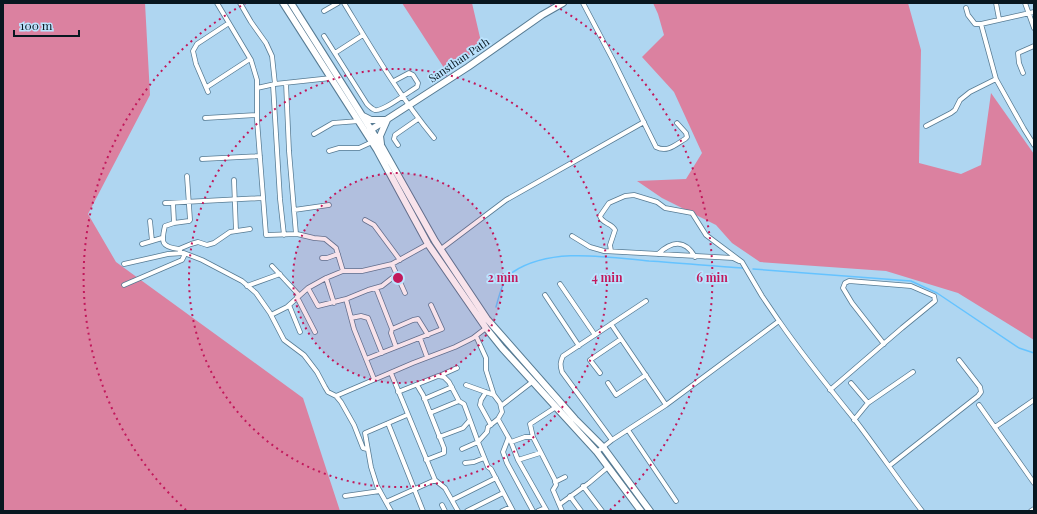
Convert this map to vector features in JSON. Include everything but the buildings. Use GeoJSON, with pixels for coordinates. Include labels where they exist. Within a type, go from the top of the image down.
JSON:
{"type":"FeatureCollection","features":[{"type":"Feature","properties":{"kind":"main road"},"geometry":{"type":"LineString","coordinates":[[283,3],[331,78],[382,147],[441,249],[487,319],[575,419],[603,447],[650,511]]}},
{"type":"Feature","properties":{"kind":"main road"},"geometry":{"type":"LineString","coordinates":[[291,3],[361,119]]}},
{"type":"Feature","properties":{"kind":"main road","name":"Sansthan Path"},"geometry":{"type":"LineString","coordinates":[[369,131],[563,3]]}},
{"type":"Feature","properties":{"kind":"main road"},"geometry":{"type":"LineString","coordinates":[[361,119],[388,119],[380,136],[382,147]]}},
{"type":"Feature","properties":{"kind":"main road"},"geometry":{"type":"LineString","coordinates":[[369,131],[372,142],[428,244],[486,328],[532,382],[596,452],[641,511]]}},
{"type":"Feature","properties":{"kind":"street"},"geometry":{"type":"LineString","coordinates":[[217,3],[250,59],[257,80],[257,115],[262,198],[266,235],[296,234],[325,239],[336,248],[343,271]]}},
{"type":"Feature","properties":{"kind":"street"},"geometry":{"type":"LineString","coordinates":[[240,3],[250,22],[266,43],[272,56],[280,199],[284,235]]}},
{"type":"Feature","properties":{"kind":"street"},"geometry":{"type":"LineString","coordinates":[[324,11],[338,3]]}},
{"type":"Feature","properties":{"kind":"street"},"geometry":{"type":"LineString","coordinates":[[344,3],[402,96],[418,119],[434,138]]}},
{"type":"Feature","properties":{"kind":"street"},"geometry":{"type":"LineString","coordinates":[[583,3],[614,60],[656,147],[661,150],[667,149],[685,139],[686,134],[677,122]]}},
{"type":"Feature","properties":{"kind":"street"},"geometry":{"type":"LineString","coordinates":[[996,3],[999,19]]}},
{"type":"Feature","properties":{"kind":"street"},"geometry":{"type":"LineString","coordinates":[[1025,3],[1034,28]]}},
{"type":"Feature","properties":{"kind":"street"},"geometry":{"type":"LineString","coordinates":[[966,8],[970,19],[975,24],[1034,12]]}},
{"type":"Feature","properties":{"kind":"street"},"geometry":{"type":"LineString","coordinates":[[229,23],[194,47],[194,56],[200,75],[208,89],[250,59]]}},
{"type":"Feature","properties":{"kind":"street"},"geometry":{"type":"LineString","coordinates":[[981,24],[996,79],[1034,145]]}},
{"type":"Feature","properties":{"kind":"street"},"geometry":{"type":"LineString","coordinates":[[335,53],[364,35]]}},
{"type":"Feature","properties":{"kind":"street"},"geometry":{"type":"LineString","coordinates":[[324,36],[367,104],[373,109],[376,110],[384,107],[417,87],[418,83],[413,75],[409,73],[394,81]]}},
{"type":"Feature","properties":{"kind":"street"},"geometry":{"type":"LineString","coordinates":[[1023,73],[1019,63],[1018,53],[1034,46]]}},
{"type":"Feature","properties":{"kind":"street"},"geometry":{"type":"LineString","coordinates":[[257,88],[274,84],[331,78]]}},
{"type":"Feature","properties":{"kind":"street"},"geometry":{"type":"LineString","coordinates":[[926,126],[955,110],[960,100],[970,92],[996,79]]}},
{"type":"Feature","properties":{"kind":"street"},"geometry":{"type":"LineString","coordinates":[[286,83],[289,151],[296,234]]}},
{"type":"Feature","properties":{"kind":"street"},"geometry":{"type":"LineString","coordinates":[[205,118],[257,115]]}},
{"type":"Feature","properties":{"kind":"street"},"geometry":{"type":"LineString","coordinates":[[314,134],[333,123],[361,119]]}},
{"type":"Feature","properties":{"kind":"street"},"geometry":{"type":"LineString","coordinates":[[398,145],[394,139],[394,135],[418,119]]}},
{"type":"Feature","properties":{"kind":"street"},"geometry":{"type":"LineString","coordinates":[[441,249],[506,200],[644,122]]}},
{"type":"Feature","properties":{"kind":"street"},"geometry":{"type":"LineString","coordinates":[[329,151],[339,148],[359,148],[372,142]]}},
{"type":"Feature","properties":{"kind":"street"},"geometry":{"type":"LineString","coordinates":[[202,159],[260,156]]}},
{"type":"Feature","properties":{"kind":"street"},"geometry":{"type":"LineString","coordinates":[[187,176],[190,202],[189,221],[165,226],[162,238],[164,244],[169,248],[202,260],[242,281],[256,293],[271,315],[284,340],[304,355],[317,372],[328,392],[336,396],[341,402],[349,415],[363,448],[367,449]]}},
{"type":"Feature","properties":{"kind":"street"},"geometry":{"type":"LineString","coordinates":[[234,180],[236,199],[236,230]]}},
{"type":"Feature","properties":{"kind":"street"},"geometry":{"type":"LineString","coordinates":[[611,251],[610,245],[614,230],[613,226],[603,221],[601,218],[601,214],[609,202],[625,196],[634,195],[657,202],[665,208],[692,213],[706,235],[742,262],[779,321],[922,511]]}},
{"type":"Feature","properties":{"kind":"street"},"geometry":{"type":"LineString","coordinates":[[164,203],[262,198]]}},
{"type":"Feature","properties":{"kind":"street"},"geometry":{"type":"LineString","coordinates":[[173,203],[174,223]]}},
{"type":"Feature","properties":{"kind":"street"},"geometry":{"type":"LineString","coordinates":[[294,210],[329,204]]}},
{"type":"Feature","properties":{"kind":"street"},"geometry":{"type":"LineString","coordinates":[[365,220],[374,225],[400,260]]}},
{"type":"Feature","properties":{"kind":"street"},"geometry":{"type":"LineString","coordinates":[[150,221],[152,241]]}},
{"type":"Feature","properties":{"kind":"street"},"geometry":{"type":"LineString","coordinates":[[124,264],[182,252],[191,244],[198,242],[207,245],[214,243],[230,232],[250,229]]}},
{"type":"Feature","properties":{"kind":"street"},"geometry":{"type":"LineString","coordinates":[[572,236],[590,247],[611,251],[733,258],[742,262]]}},
{"type":"Feature","properties":{"kind":"street"},"geometry":{"type":"LineString","coordinates":[[142,244],[162,238]]}},
{"type":"Feature","properties":{"kind":"street"},"geometry":{"type":"LineString","coordinates":[[271,315],[289,305],[308,288],[326,278],[343,271],[362,271],[392,264],[428,244]]}},
{"type":"Feature","properties":{"kind":"street"},"geometry":{"type":"LineString","coordinates":[[658,254],[668,247],[682,244],[687,246],[695,257]]}},
{"type":"Feature","properties":{"kind":"street"},"geometry":{"type":"LineString","coordinates":[[124,285],[182,260],[182,252]]}},
{"type":"Feature","properties":{"kind":"street"},"geometry":{"type":"LineString","coordinates":[[322,258],[327,258],[338,254]]}},
{"type":"Feature","properties":{"kind":"street"},"geometry":{"type":"LineString","coordinates":[[392,264],[405,293]]}},
{"type":"Feature","properties":{"kind":"street"},"geometry":{"type":"LineString","coordinates":[[272,266],[298,296],[315,332]]}},
{"type":"Feature","properties":{"kind":"street"},"geometry":{"type":"LineString","coordinates":[[247,286],[280,274]]}},
{"type":"Feature","properties":{"kind":"street"},"geometry":{"type":"LineString","coordinates":[[308,288],[318,306],[334,303],[382,286],[396,275]]}},
{"type":"Feature","properties":{"kind":"street"},"geometry":{"type":"LineString","coordinates":[[326,278],[334,303]]}},
{"type":"Feature","properties":{"kind":"street"},"geometry":{"type":"LineString","coordinates":[[830,390],[884,344],[902,328],[931,306],[935,301],[934,296],[911,286],[849,281],[845,283],[843,288],[852,303],[884,344]]}},
{"type":"Feature","properties":{"kind":"street"},"geometry":{"type":"LineString","coordinates":[[560,284],[595,335]]}},
{"type":"Feature","properties":{"kind":"street"},"geometry":{"type":"LineString","coordinates":[[376,288],[392,329],[391,333],[396,347]]}},
{"type":"Feature","properties":{"kind":"street"},"geometry":{"type":"LineString","coordinates":[[545,295],[579,346]]}},
{"type":"Feature","properties":{"kind":"street"},"geometry":{"type":"LineString","coordinates":[[346,299],[354,329],[374,379]]}},
{"type":"Feature","properties":{"kind":"street"},"geometry":{"type":"LineString","coordinates":[[612,440],[581,400],[562,372],[560,362],[564,356],[646,301]]}},
{"type":"Feature","properties":{"kind":"street"},"geometry":{"type":"LineString","coordinates":[[289,305],[300,332]]}},
{"type":"Feature","properties":{"kind":"street"},"geometry":{"type":"LineString","coordinates":[[366,359],[442,328],[431,305]]}},
{"type":"Feature","properties":{"kind":"street"},"geometry":{"type":"LineString","coordinates":[[352,318],[361,316],[368,318],[382,353]]}},
{"type":"Feature","properties":{"kind":"street"},"geometry":{"type":"LineString","coordinates":[[392,329],[418,319],[428,335]]}},
{"type":"Feature","properties":{"kind":"street"},"geometry":{"type":"LineString","coordinates":[[596,452],[666,405],[779,321]]}},
{"type":"Feature","properties":{"kind":"street"},"geometry":{"type":"LineString","coordinates":[[611,324],[666,405]]}},
{"type":"Feature","properties":{"kind":"street"},"geometry":{"type":"LineString","coordinates":[[336,396],[427,357],[455,347],[476,336],[486,328]]}},
{"type":"Feature","properties":{"kind":"street"},"geometry":{"type":"LineString","coordinates":[[462,449],[478,442],[487,432],[488,427],[498,419],[502,412],[500,403],[494,395],[486,370],[486,358],[476,336]]}},
{"type":"Feature","properties":{"kind":"street"},"geometry":{"type":"LineString","coordinates":[[420,338],[427,357]]}},
{"type":"Feature","properties":{"kind":"street"},"geometry":{"type":"LineString","coordinates":[[600,373],[590,360],[621,339]]}},
{"type":"Feature","properties":{"kind":"street"},"geometry":{"type":"LineString","coordinates":[[889,466],[978,396],[981,392],[980,387],[959,360]]}},
{"type":"Feature","properties":{"kind":"street"},"geometry":{"type":"LineString","coordinates":[[398,392],[457,368]]}},
{"type":"Feature","properties":{"kind":"street"},"geometry":{"type":"LineString","coordinates":[[854,420],[868,403],[913,372]]}},
{"type":"Feature","properties":{"kind":"street"},"geometry":{"type":"LineString","coordinates":[[391,373],[434,480],[445,488],[458,511]]}},
{"type":"Feature","properties":{"kind":"street"},"geometry":{"type":"LineString","coordinates":[[608,383],[616,395],[646,375]]}},
{"type":"Feature","properties":{"kind":"street"},"geometry":{"type":"LineString","coordinates":[[438,376],[444,377],[459,401],[464,404],[488,467],[491,469],[512,509],[502,511]]}},
{"type":"Feature","properties":{"kind":"street"},"geometry":{"type":"LineString","coordinates":[[501,406],[532,382]]}},
{"type":"Feature","properties":{"kind":"street"},"geometry":{"type":"LineString","coordinates":[[851,383],[868,403]]}},
{"type":"Feature","properties":{"kind":"street"},"geometry":{"type":"LineString","coordinates":[[418,385],[444,448],[444,453],[426,460]]}},
{"type":"Feature","properties":{"kind":"street"},"geometry":{"type":"LineString","coordinates":[[466,385],[494,395]]}},
{"type":"Feature","properties":{"kind":"street"},"geometry":{"type":"LineString","coordinates":[[424,399],[452,388]]}},
{"type":"Feature","properties":{"kind":"street"},"geometry":{"type":"LineString","coordinates":[[486,392],[480,405],[491,425]]}},
{"type":"Feature","properties":{"kind":"street"},"geometry":{"type":"LineString","coordinates":[[995,427],[1034,400]]}},
{"type":"Feature","properties":{"kind":"street"},"geometry":{"type":"LineString","coordinates":[[430,413],[459,401]]}},
{"type":"Feature","properties":{"kind":"street"},"geometry":{"type":"LineString","coordinates":[[979,405],[1034,483]]}},
{"type":"Feature","properties":{"kind":"street"},"geometry":{"type":"LineString","coordinates":[[556,407],[532,421],[530,424],[532,437],[556,484],[553,490],[562,511]]}},
{"type":"Feature","properties":{"kind":"street"},"geometry":{"type":"LineString","coordinates":[[391,511],[380,491],[371,467],[365,433],[407,415]]}},
{"type":"Feature","properties":{"kind":"street"},"geometry":{"type":"LineString","coordinates":[[498,419],[510,440],[518,460],[546,510],[538,511]]}},
{"type":"Feature","properties":{"kind":"street"},"geometry":{"type":"LineString","coordinates":[[439,437],[463,428],[470,420]]}},
{"type":"Feature","properties":{"kind":"street"},"geometry":{"type":"LineString","coordinates":[[388,423],[423,511]]}},
{"type":"Feature","properties":{"kind":"street"},"geometry":{"type":"LineString","coordinates":[[628,430],[676,501]]}},
{"type":"Feature","properties":{"kind":"street"},"geometry":{"type":"LineString","coordinates":[[532,437],[510,440],[503,452],[507,463],[533,511]]}},
{"type":"Feature","properties":{"kind":"street"},"geometry":{"type":"LineString","coordinates":[[518,460],[540,453]]}},
{"type":"Feature","properties":{"kind":"street"},"geometry":{"type":"LineString","coordinates":[[465,463],[474,462],[484,458]]}},
{"type":"Feature","properties":{"kind":"street"},"geometry":{"type":"LineString","coordinates":[[560,504],[608,467]]}},
{"type":"Feature","properties":{"kind":"street"},"geometry":{"type":"LineString","coordinates":[[555,482],[566,477]]}},
{"type":"Feature","properties":{"kind":"street"},"geometry":{"type":"LineString","coordinates":[[452,500],[496,478]]}},
{"type":"Feature","properties":{"kind":"street"},"geometry":{"type":"LineString","coordinates":[[386,502],[434,480]]}},
{"type":"Feature","properties":{"kind":"street"},"geometry":{"type":"LineString","coordinates":[[584,486],[602,511]]}},
{"type":"Feature","properties":{"kind":"street"},"geometry":{"type":"LineString","coordinates":[[345,496],[380,491]]}},
{"type":"Feature","properties":{"kind":"street"},"geometry":{"type":"LineString","coordinates":[[467,511],[503,493]]}},
{"type":"Feature","properties":{"kind":"street"},"geometry":{"type":"LineString","coordinates":[[570,496],[581,511]]}},
{"type":"Feature","properties":{"kind":"street"},"geometry":{"type":"LineString","coordinates":[[442,505],[445,511]]}},
{"type":"Feature","properties":{"kind":"shaded area"},"geometry":{"type":"Polygon","coordinates":[[[3,3],[145,3],[150,95],[88,214],[116,262],[303,398],[340,511],[3,511],[3,3]]]}},
{"type":"Feature","properties":{"kind":"shaded area"},"geometry":{"type":"Polygon","coordinates":[[[402,3],[472,3],[482,46],[446,71],[402,3]]]}},
{"type":"Feature","properties":{"kind":"shaded area"},"geometry":{"type":"Polygon","coordinates":[[[653,3],[908,3],[921,50],[919,163],[961,174],[981,165],[991,93],[1034,154],[1034,340],[958,293],[886,271],[760,262],[732,243],[716,225],[662,198],[637,181],[686,179],[702,153],[674,92],[642,57],[664,35],[653,3]]]}},
{"type":"Feature","properties":{"kind":"waterway"},"geometry":{"type":"LineString","coordinates":[[496,307],[502,288],[507,278],[513,272],[528,264],[561,256],[597,256],[743,268]]}},
{"type":"Feature","properties":{"kind":"waterway"},"geometry":{"type":"LineString","coordinates":[[753,269],[911,281],[937,293],[1019,348],[1034,353]]}}]}
